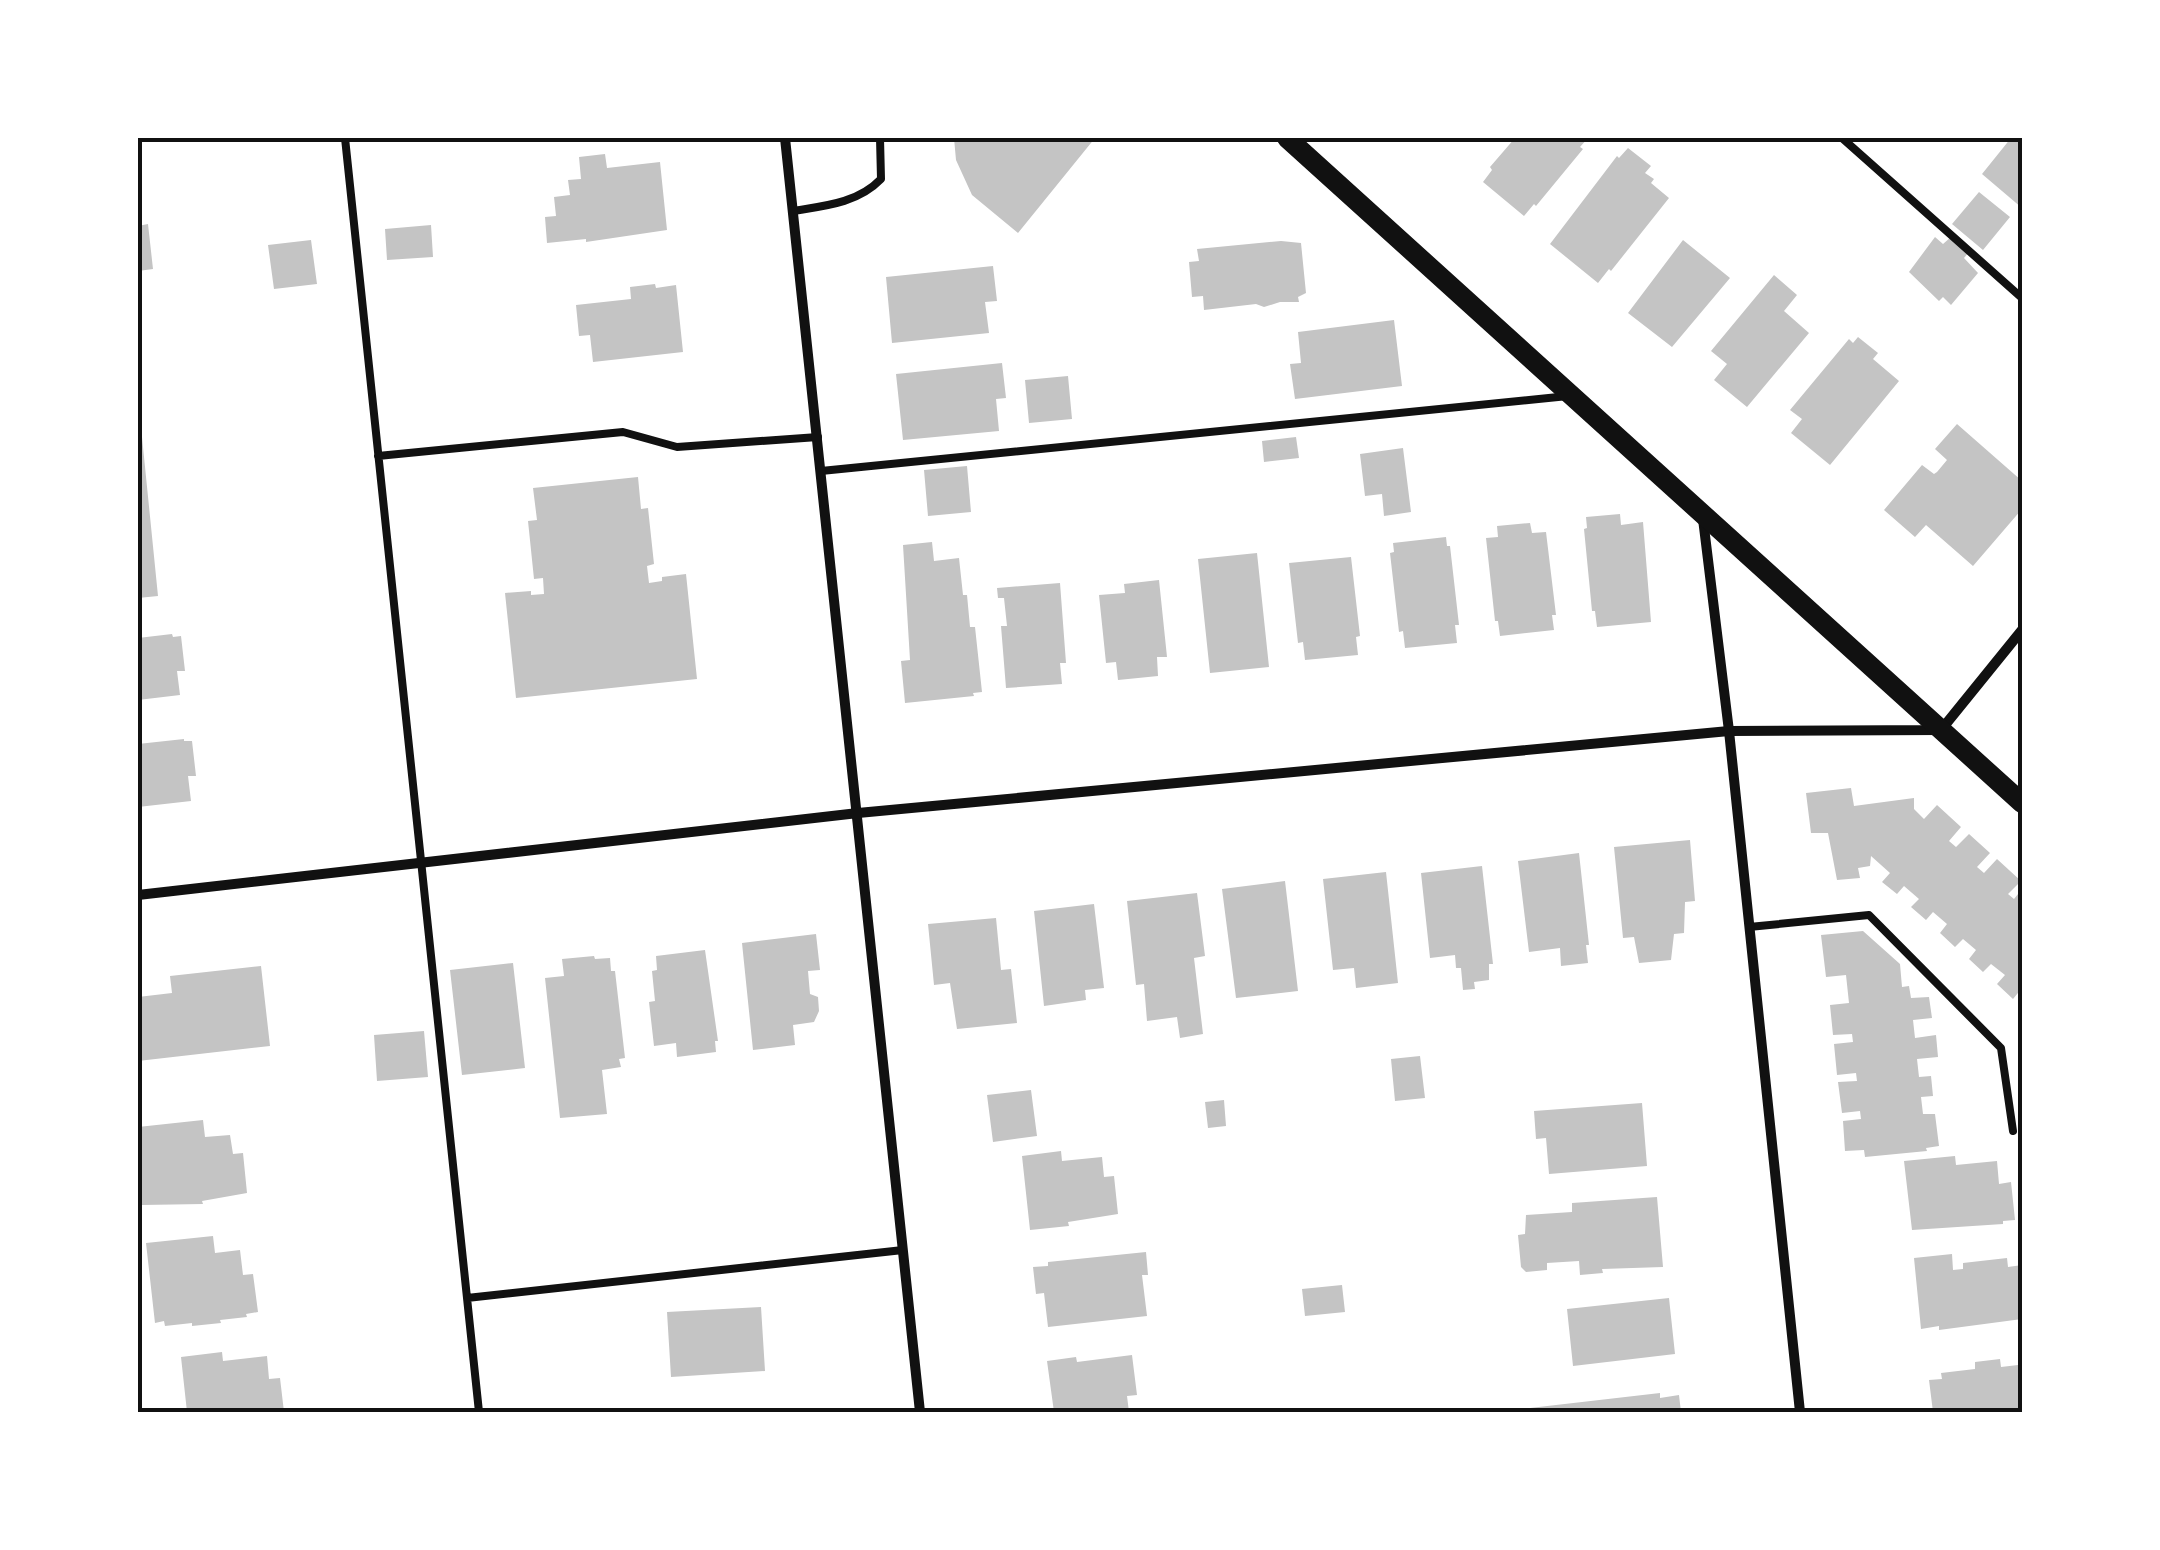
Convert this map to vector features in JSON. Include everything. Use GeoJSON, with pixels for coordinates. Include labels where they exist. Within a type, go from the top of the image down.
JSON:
{"type":"FeatureCollection","features":[{"type":"Feature","properties":{"kind":"main road"},"geometry":{"type":"LineString","coordinates":[[1292,139],[2022,803]]}},
{"type":"Feature","properties":{"kind":"street"},"geometry":{"type":"LineString","coordinates":[[785,138],[920,1412]]}},
{"type":"Feature","properties":{"kind":"street"},"geometry":{"type":"LineString","coordinates":[[1702,514],[1729,731],[1800,1412]]}},
{"type":"Feature","properties":{"kind":"street"},"geometry":{"type":"LineString","coordinates":[[138,894],[858,813],[1729,731],[1941,730],[2022,630]]}},
{"type":"Feature","properties":{"kind":"lane"},"geometry":{"type":"LineString","coordinates":[[344,138],[479,1412]]}},
{"type":"Feature","properties":{"kind":"lane"},"geometry":{"type":"LineString","coordinates":[[793,211],[834,204],[872,188],[881,178],[880,138]]}},
{"type":"Feature","properties":{"kind":"lane"},"geometry":{"type":"LineString","coordinates":[[1842,138],[2022,298]]}},
{"type":"Feature","properties":{"kind":"lane"},"geometry":{"type":"LineString","coordinates":[[821,471],[1572,396]]}},
{"type":"Feature","properties":{"kind":"lane"},"geometry":{"type":"LineString","coordinates":[[378,456],[624,432],[677,447],[818,437]]}},
{"type":"Feature","properties":{"kind":"lane"},"geometry":{"type":"LineString","coordinates":[[1749,928],[1869,915],[2002,1048],[2013,1131]]}},
{"type":"Feature","properties":{"kind":"lane"},"geometry":{"type":"LineString","coordinates":[[467,1298],[903,1250]]}},
{"type":"Feature","properties":{"kind":"building"},"geometry":{"type":"Polygon","coordinates":[[[954,138],[1095,138],[1018,233],[972,195],[956,160],[954,138]]]}},
{"type":"Feature","properties":{"kind":"building"},"geometry":{"type":"Polygon","coordinates":[[[1515,138],[1588,138],[1580,147],[1583,149],[1524,216],[1483,182],[1492,170],[1490,167],[1515,138]]]}},
{"type":"Feature","properties":{"kind":"building"},"geometry":{"type":"Polygon","coordinates":[[[2011,138],[2022,138],[2022,208],[1982,174],[2011,138]]]}},
{"type":"Feature","properties":{"kind":"building"},"geometry":{"type":"Polygon","coordinates":[[[1628,148],[1651,166],[1645,173],[1669,198],[1598,283],[1550,244],[1617,156],[1628,148]]]}},
{"type":"Feature","properties":{"kind":"building"},"geometry":{"type":"Polygon","coordinates":[[[605,154],[607,168],[660,162],[667,230],[586,242],[547,243],[545,217],[556,216],[554,197],[570,195],[568,180],[581,179],[579,157],[605,154]]]}},
{"type":"Feature","properties":{"kind":"building"},"geometry":{"type":"Polygon","coordinates":[[[1979,192],[2010,217],[1983,250],[1952,224],[1979,192]]]}},
{"type":"Feature","properties":{"kind":"building"},"geometry":{"type":"Polygon","coordinates":[[[148,224],[153,269],[138,271],[138,226],[148,224]]]}},
{"type":"Feature","properties":{"kind":"building"},"geometry":{"type":"Polygon","coordinates":[[[431,225],[433,257],[387,260],[385,229],[431,225]]]}},
{"type":"Feature","properties":{"kind":"building"},"geometry":{"type":"Polygon","coordinates":[[[1935,237],[1943,244],[1951,237],[1969,252],[1964,258],[1978,273],[1951,305],[1943,297],[1939,301],[1909,272],[1935,237]]]}},
{"type":"Feature","properties":{"kind":"building"},"geometry":{"type":"Polygon","coordinates":[[[311,240],[317,284],[274,289],[268,245],[311,240]]]}},
{"type":"Feature","properties":{"kind":"building"},"geometry":{"type":"Polygon","coordinates":[[[1683,240],[1730,278],[1672,347],[1628,313],[1683,240]]]}},
{"type":"Feature","properties":{"kind":"building"},"geometry":{"type":"Polygon","coordinates":[[[1281,241],[1301,243],[1306,293],[1298,297],[1299,302],[1204,310],[1203,296],[1192,297],[1189,262],[1199,261],[1197,249],[1281,241]]]}},
{"type":"Feature","properties":{"kind":"building"},"geometry":{"type":"Polygon","coordinates":[[[993,266],[997,301],[985,302],[989,333],[892,343],[886,277],[993,266]]]}},
{"type":"Feature","properties":{"kind":"building"},"geometry":{"type":"Polygon","coordinates":[[[1774,275],[1797,295],[1784,311],[1809,333],[1747,407],[1714,380],[1727,364],[1711,351],[1774,275]]]}},
{"type":"Feature","properties":{"kind":"building"},"geometry":{"type":"Polygon","coordinates":[[[655,284],[656,288],[676,285],[683,352],[593,362],[590,335],[579,336],[576,305],[631,299],[630,287],[655,284]]]}},
{"type":"Feature","properties":{"kind":"building"},"geometry":{"type":"Polygon","coordinates":[[[1394,320],[1402,386],[1295,399],[1290,364],[1301,363],[1298,332],[1394,320]]]}},
{"type":"Feature","properties":{"kind":"building"},"geometry":{"type":"Polygon","coordinates":[[[1858,337],[1878,353],[1873,359],[1899,381],[1830,465],[1791,433],[1802,419],[1790,410],[1849,339],[1853,343],[1858,337]]]}},
{"type":"Feature","properties":{"kind":"building"},"geometry":{"type":"Polygon","coordinates":[[[1002,363],[1006,398],[996,399],[999,431],[903,440],[896,374],[1002,363]]]}},
{"type":"Feature","properties":{"kind":"building"},"geometry":{"type":"Polygon","coordinates":[[[1068,376],[1072,419],[1029,423],[1025,380],[1068,376]]]}},
{"type":"Feature","properties":{"kind":"building"},"geometry":{"type":"Polygon","coordinates":[[[1957,424],[2022,481],[2022,509],[1973,566],[1926,525],[1915,537],[1884,510],[1922,465],[1934,474],[1937,472],[1947,460],[1935,449],[1957,424]]]}},
{"type":"Feature","properties":{"kind":"building"},"geometry":{"type":"Polygon","coordinates":[[[138,437],[142,437],[158,596],[138,598],[138,437]]]}},
{"type":"Feature","properties":{"kind":"building"},"geometry":{"type":"Polygon","coordinates":[[[1296,437],[1299,458],[1264,462],[1262,441],[1296,437]]]}},
{"type":"Feature","properties":{"kind":"building"},"geometry":{"type":"Polygon","coordinates":[[[1403,448],[1411,512],[1384,516],[1382,494],[1365,496],[1360,454],[1403,448]]]}},
{"type":"Feature","properties":{"kind":"building"},"geometry":{"type":"Polygon","coordinates":[[[967,466],[971,512],[928,516],[924,470],[967,466]]]}},
{"type":"Feature","properties":{"kind":"building"},"geometry":{"type":"Polygon","coordinates":[[[638,477],[641,509],[648,508],[654,564],[647,566],[649,583],[686,574],[697,679],[516,698],[505,593],[544,594],[543,578],[534,579],[528,521],[537,520],[533,488],[638,477]]]}},
{"type":"Feature","properties":{"kind":"building"},"geometry":{"type":"Polygon","coordinates":[[[1620,514],[1621,525],[1643,522],[1651,622],[1597,627],[1592,611],[1586,517],[1620,514]]]}},
{"type":"Feature","properties":{"kind":"building"},"geometry":{"type":"Polygon","coordinates":[[[1530,523],[1532,533],[1546,532],[1556,615],[1552,615],[1554,630],[1500,636],[1486,538],[1498,537],[1497,526],[1530,523]]]}},
{"type":"Feature","properties":{"kind":"building"},"geometry":{"type":"Polygon","coordinates":[[[1446,537],[1459,625],[1455,625],[1457,643],[1405,648],[1403,631],[1399,632],[1390,553],[1394,552],[1393,543],[1446,537]]]}},
{"type":"Feature","properties":{"kind":"building"},"geometry":{"type":"Polygon","coordinates":[[[932,542],[934,561],[959,558],[970,627],[975,627],[982,692],[905,703],[901,661],[910,660],[903,545],[932,542]]]}},
{"type":"Feature","properties":{"kind":"building"},"geometry":{"type":"Polygon","coordinates":[[[1257,553],[1269,667],[1210,673],[1198,559],[1257,553]]]}},
{"type":"Feature","properties":{"kind":"building"},"geometry":{"type":"Polygon","coordinates":[[[1351,557],[1360,636],[1356,637],[1358,655],[1305,660],[1303,642],[1298,643],[1289,563],[1351,557]]]}},
{"type":"Feature","properties":{"kind":"building"},"geometry":{"type":"Polygon","coordinates":[[[1159,580],[1167,657],[1157,657],[1158,676],[1118,680],[1116,662],[1106,663],[1099,595],[1125,593],[1124,584],[1159,580]]]}},
{"type":"Feature","properties":{"kind":"building"},"geometry":{"type":"Polygon","coordinates":[[[1060,583],[1066,663],[1060,663],[1062,684],[1006,688],[1001,626],[1007,626],[1004,598],[998,598],[997,588],[1060,583]]]}},
{"type":"Feature","properties":{"kind":"building"},"geometry":{"type":"Polygon","coordinates":[[[181,636],[185,671],[177,671],[180,695],[138,700],[138,638],[181,636]]]}},
{"type":"Feature","properties":{"kind":"building"},"geometry":{"type":"Polygon","coordinates":[[[192,741],[196,776],[188,776],[191,801],[138,807],[138,744],[192,741]]]}},
{"type":"Feature","properties":{"kind":"building"},"geometry":{"type":"Polygon","coordinates":[[[1851,788],[1854,806],[1914,798],[1914,809],[1924,819],[1937,805],[1961,827],[1949,841],[1956,847],[1969,834],[1990,853],[1977,867],[1984,873],[1997,859],[2021,881],[2008,894],[2014,899],[2022,889],[2022,988],[2013,999],[1997,984],[2005,975],[1991,964],[1983,972],[1969,959],[1976,950],[1963,939],[1955,947],[1940,933],[1947,924],[1933,912],[1926,920],[1911,907],[1919,899],[1904,886],[1897,894],[1882,882],[1890,873],[1871,856],[1870,866],[1858,868],[1860,878],[1837,880],[1828,833],[1811,833],[1806,793],[1851,788]]]}},
{"type":"Feature","properties":{"kind":"building"},"geometry":{"type":"Polygon","coordinates":[[[1690,840],[1695,901],[1685,902],[1684,933],[1674,934],[1671,960],[1639,963],[1634,937],[1623,938],[1614,847],[1690,840]]]}},
{"type":"Feature","properties":{"kind":"building"},"geometry":{"type":"Polygon","coordinates":[[[1579,853],[1588,963],[1561,966],[1560,948],[1529,952],[1518,861],[1579,853]]]}},
{"type":"Feature","properties":{"kind":"building"},"geometry":{"type":"Polygon","coordinates":[[[1482,866],[1493,964],[1489,964],[1489,980],[1474,982],[1475,989],[1463,990],[1455,955],[1430,958],[1421,873],[1482,866]]]}},
{"type":"Feature","properties":{"kind":"building"},"geometry":{"type":"Polygon","coordinates":[[[1386,872],[1398,983],[1356,988],[1354,968],[1333,970],[1323,879],[1386,872]]]}},
{"type":"Feature","properties":{"kind":"building"},"geometry":{"type":"Polygon","coordinates":[[[1285,881],[1298,991],[1236,998],[1222,889],[1285,881]]]}},
{"type":"Feature","properties":{"kind":"building"},"geometry":{"type":"Polygon","coordinates":[[[1197,893],[1205,956],[1194,958],[1203,1034],[1180,1038],[1177,1017],[1147,1021],[1144,984],[1136,985],[1127,901],[1197,893]]]}},
{"type":"Feature","properties":{"kind":"building"},"geometry":{"type":"Polygon","coordinates":[[[1094,904],[1104,988],[1085,990],[1086,1000],[1044,1006],[1034,911],[1094,904]]]}},
{"type":"Feature","properties":{"kind":"building"},"geometry":{"type":"Polygon","coordinates":[[[996,918],[1001,970],[1011,969],[1017,1023],[957,1029],[950,983],[934,985],[928,924],[996,918]]]}},
{"type":"Feature","properties":{"kind":"building"},"geometry":{"type":"Polygon","coordinates":[[[1863,931],[1900,964],[1902,987],[1909,986],[1911,998],[1929,997],[1932,1018],[1913,1020],[1915,1038],[1936,1035],[1938,1057],[1917,1059],[1919,1077],[1931,1076],[1933,1096],[1921,1097],[1923,1114],[1935,1114],[1939,1146],[1926,1148],[1927,1151],[1865,1157],[1864,1150],[1845,1151],[1843,1121],[1861,1119],[1860,1111],[1842,1113],[1838,1082],[1857,1081],[1856,1073],[1837,1075],[1834,1044],[1853,1042],[1852,1034],[1833,1035],[1830,1005],[1849,1003],[1846,975],[1826,977],[1821,935],[1863,931]]]}},
{"type":"Feature","properties":{"kind":"building"},"geometry":{"type":"Polygon","coordinates":[[[816,934],[820,970],[808,971],[810,994],[818,997],[819,1011],[814,1022],[793,1025],[795,1045],[753,1050],[742,943],[816,934]]]}},
{"type":"Feature","properties":{"kind":"building"},"geometry":{"type":"Polygon","coordinates":[[[705,950],[718,1041],[716,1052],[677,1057],[676,1043],[654,1046],[649,1002],[655,1001],[652,971],[657,970],[656,956],[705,950]]]}},
{"type":"Feature","properties":{"kind":"building"},"geometry":{"type":"Polygon","coordinates":[[[610,958],[611,971],[615,971],[625,1058],[619,1059],[621,1067],[602,1070],[607,1114],[560,1118],[545,978],[564,976],[562,959],[610,958]]]}},
{"type":"Feature","properties":{"kind":"building"},"geometry":{"type":"Polygon","coordinates":[[[513,963],[525,1068],[462,1075],[450,970],[513,963]]]}},
{"type":"Feature","properties":{"kind":"building"},"geometry":{"type":"Polygon","coordinates":[[[261,966],[270,1046],[138,1061],[138,997],[172,993],[170,976],[261,966]]]}},
{"type":"Feature","properties":{"kind":"building"},"geometry":{"type":"Polygon","coordinates":[[[424,1031],[428,1077],[377,1081],[374,1035],[424,1031]]]}},
{"type":"Feature","properties":{"kind":"building"},"geometry":{"type":"Polygon","coordinates":[[[1420,1056],[1425,1098],[1395,1101],[1391,1059],[1420,1056]]]}},
{"type":"Feature","properties":{"kind":"building"},"geometry":{"type":"Polygon","coordinates":[[[1031,1090],[1037,1136],[993,1142],[987,1095],[1031,1090]]]}},
{"type":"Feature","properties":{"kind":"building"},"geometry":{"type":"Polygon","coordinates":[[[1224,1100],[1226,1126],[1208,1128],[1205,1102],[1224,1100]]]}},
{"type":"Feature","properties":{"kind":"building"},"geometry":{"type":"Polygon","coordinates":[[[1642,1103],[1647,1166],[1549,1174],[1546,1138],[1536,1139],[1534,1111],[1642,1103]]]}},
{"type":"Feature","properties":{"kind":"building"},"geometry":{"type":"Polygon","coordinates":[[[203,1120],[205,1137],[230,1135],[233,1154],[243,1153],[247,1193],[202,1201],[203,1204],[142,1205],[138,1127],[203,1120]]]}},
{"type":"Feature","properties":{"kind":"building"},"geometry":{"type":"Polygon","coordinates":[[[1061,1151],[1062,1161],[1102,1157],[1104,1177],[1114,1176],[1118,1214],[1068,1222],[1069,1226],[1030,1230],[1022,1156],[1061,1151]]]}},
{"type":"Feature","properties":{"kind":"building"},"geometry":{"type":"Polygon","coordinates":[[[1955,1156],[1956,1165],[1997,1161],[1999,1184],[2011,1182],[2015,1220],[1912,1230],[1904,1161],[1955,1156]]]}},
{"type":"Feature","properties":{"kind":"building"},"geometry":{"type":"Polygon","coordinates":[[[1657,1197],[1663,1267],[1602,1269],[1603,1273],[1580,1275],[1579,1261],[1547,1263],[1547,1270],[1526,1272],[1521,1267],[1518,1235],[1525,1234],[1526,1215],[1572,1212],[1572,1203],[1657,1197]]]}},
{"type":"Feature","properties":{"kind":"building"},"geometry":{"type":"Polygon","coordinates":[[[213,1236],[215,1253],[240,1250],[243,1275],[253,1274],[258,1312],[220,1320],[221,1323],[155,1323],[146,1243],[213,1236]]]}},
{"type":"Feature","properties":{"kind":"building"},"geometry":{"type":"Polygon","coordinates":[[[1146,1252],[1148,1275],[1142,1275],[1147,1316],[1048,1327],[1044,1293],[1036,1294],[1033,1267],[1146,1252]]]}},
{"type":"Feature","properties":{"kind":"building"},"geometry":{"type":"Polygon","coordinates":[[[1952,1254],[1953,1270],[1963,1269],[1963,1263],[2007,1258],[2008,1267],[2022,1265],[2022,1319],[1921,1329],[1914,1258],[1952,1254]]]}},
{"type":"Feature","properties":{"kind":"building"},"geometry":{"type":"Polygon","coordinates":[[[1342,1285],[1345,1312],[1305,1316],[1302,1289],[1342,1285]]]}},
{"type":"Feature","properties":{"kind":"building"},"geometry":{"type":"Polygon","coordinates":[[[1669,1298],[1675,1354],[1573,1366],[1567,1309],[1669,1298]]]}},
{"type":"Feature","properties":{"kind":"building"},"geometry":{"type":"Polygon","coordinates":[[[761,1307],[765,1371],[671,1377],[667,1312],[761,1307]]]}},
{"type":"Feature","properties":{"kind":"building"},"geometry":{"type":"Polygon","coordinates":[[[222,1352],[223,1361],[267,1356],[269,1379],[280,1378],[284,1412],[187,1412],[181,1357],[222,1352]]]}},
{"type":"Feature","properties":{"kind":"building"},"geometry":{"type":"Polygon","coordinates":[[[1132,1355],[1137,1395],[1127,1396],[1129,1412],[1054,1412],[1047,1361],[1076,1357],[1077,1362],[1132,1355]]]}},
{"type":"Feature","properties":{"kind":"building"},"geometry":{"type":"Polygon","coordinates":[[[2018,1357],[2022,1357],[2022,1412],[1933,1412],[1929,1380],[1942,1379],[1941,1373],[1975,1369],[1975,1362],[2000,1359],[2001,1367],[2018,1365],[2018,1357]]]}},
{"type":"Feature","properties":{"kind":"building"},"geometry":{"type":"Polygon","coordinates":[[[1660,1393],[1660,1398],[1679,1395],[1681,1412],[1530,1412],[1530,1408],[1660,1393]]]}}]}
